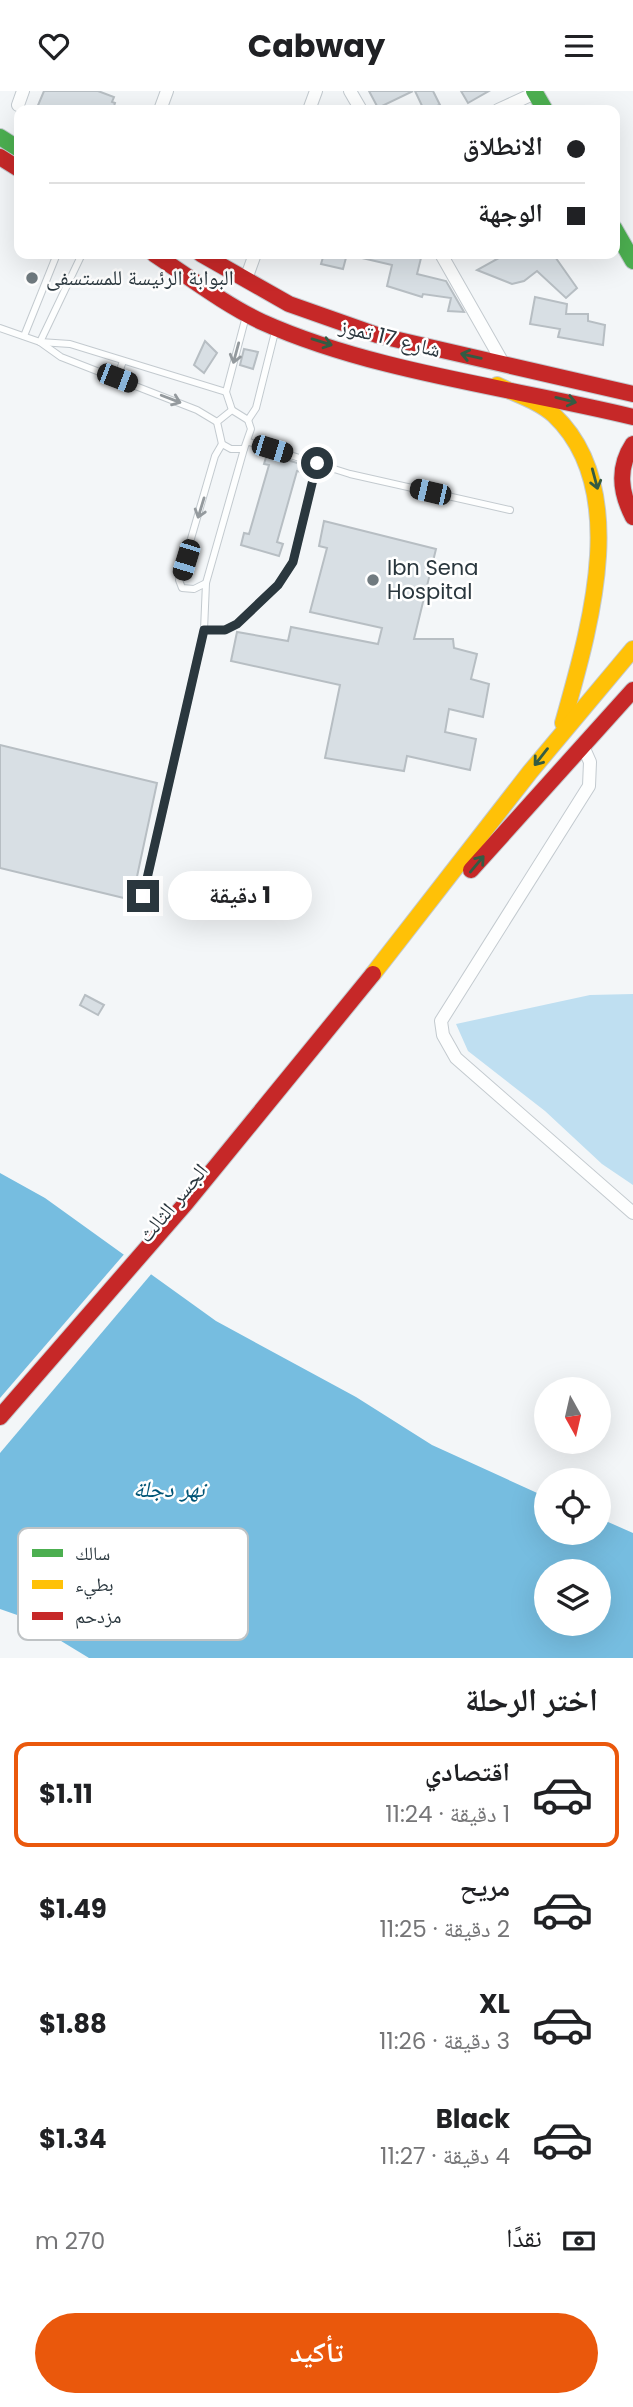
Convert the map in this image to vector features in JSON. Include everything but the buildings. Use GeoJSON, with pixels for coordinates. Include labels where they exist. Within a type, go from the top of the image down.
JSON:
{"type":"FeatureCollection","features":[{"type":"Feature","properties":{"kind":"main road"},"geometry":{"type":"LineString","coordinates":[[620,239],[633,261]]}},
{"type":"Feature","properties":{"kind":"main road","name":"شارع 17 تموز"},"geometry":{"type":"LineString","coordinates":[[162,259],[247,314],[276,328],[371,357],[633,417]]}},
{"type":"Feature","properties":{"kind":"main road","name":"شارع 17 تموز"},"geometry":{"type":"LineString","coordinates":[[210,259],[289,304],[377,335],[633,394]]}},
{"type":"Feature","properties":{"kind":"main road"},"geometry":{"type":"LineString","coordinates":[[371,357],[377,335]]}},
{"type":"Feature","properties":{"kind":"main road"},"geometry":{"type":"LineString","coordinates":[[497,385],[555,416],[588,456],[605,521],[596,612],[561,730]]}},
{"type":"Feature","properties":{"kind":"main road"},"geometry":{"type":"LineString","coordinates":[[633,444],[626,453],[621,472],[626,503],[633,517]]}},
{"type":"Feature","properties":{"kind":"main road"},"geometry":{"type":"LineString","coordinates":[[368,989],[561,730],[633,649]]}},
{"type":"Feature","properties":{"kind":"main road"},"geometry":{"type":"LineString","coordinates":[[368,989],[582,743],[630,694]]}},
{"type":"Feature","properties":{"kind":"main road","name":"الجسر الثالث"},"geometry":{"type":"LineString","coordinates":[[0,1417],[368,989]]}},
{"type":"Feature","properties":{"kind":"main road","name":"الجسر الثالث"},"geometry":{"type":"LineString","coordinates":[[0,1435],[175,1234],[368,989]]}},
{"type":"Feature","properties":{"kind":"street"},"geometry":{"type":"LineString","coordinates":[[18,105],[23,91]]}},
{"type":"Feature","properties":{"kind":"street"},"geometry":{"type":"LineString","coordinates":[[508,105],[534,92]]}},
{"type":"Feature","properties":{"kind":"street"},"geometry":{"type":"LineString","coordinates":[[246,279],[253,259]]}},
{"type":"Feature","properties":{"kind":"street"},"geometry":{"type":"LineString","coordinates":[[444,259],[503,363]]}},
{"type":"Feature","properties":{"kind":"street"},"geometry":{"type":"LineString","coordinates":[[582,743],[590,762],[589,786],[441,1021],[443,1035],[456,1058],[633,1213]]}},
{"type":"Feature","properties":{"kind":"lane"},"geometry":{"type":"LineString","coordinates":[[24,336],[55,259]]}},
{"type":"Feature","properties":{"kind":"lane"},"geometry":{"type":"LineString","coordinates":[[40,342],[80,259]]}},
{"type":"Feature","properties":{"kind":"lane"},"geometry":{"type":"LineString","coordinates":[[143,896],[204,630],[206,583],[244,449],[249,442],[251,429],[248,420],[232,410],[226,393],[247,314]]}},
{"type":"Feature","properties":{"kind":"lane"},"geometry":{"type":"LineString","coordinates":[[0,328],[40,342],[70,344],[226,393]]}},
{"type":"Feature","properties":{"kind":"lane"},"geometry":{"type":"LineString","coordinates":[[248,420],[256,408],[276,328]]}},
{"type":"Feature","properties":{"kind":"lane"},"geometry":{"type":"LineString","coordinates":[[40,342],[54,353],[197,410],[217,422],[222,444],[215,456],[179,580],[182,588],[194,589],[206,583]]}},
{"type":"Feature","properties":{"kind":"lane"},"geometry":{"type":"LineString","coordinates":[[117,378],[123,361]]}},
{"type":"Feature","properties":{"kind":"lane"},"geometry":{"type":"LineString","coordinates":[[217,422],[232,410]]}},
{"type":"Feature","properties":{"kind":"lane"},"geometry":{"type":"LineString","coordinates":[[249,442],[317,463],[510,510]]}},
{"type":"Feature","properties":{"kind":"lane"},"geometry":{"type":"LineString","coordinates":[[222,444],[231,449],[244,449]]}},
{"type":"Feature","properties":{"kind":"lane"},"geometry":{"type":"LineString","coordinates":[[204,630],[225,630],[237,624],[278,585],[293,562],[317,463]]}},
{"type":"Feature","properties":{"kind":"shaded area"},"geometry":{"type":"Polygon","coordinates":[[[633,994],[633,1185],[602,1164],[545,1111],[468,1051],[456,1024],[590,995],[633,994]]]}},
{"type":"Feature","properties":{"kind":"water","name":"نهر دجلة"},"geometry":{"type":"Polygon","coordinates":[[[0,1173],[45,1198],[216,1321],[356,1397],[432,1445],[534,1492],[534,1545],[611,1545],[611,1523],[633,1533],[633,1658],[89,1658],[59,1640],[248,1640],[248,1528],[18,1528],[18,1615],[0,1609],[0,1173]]]}},
{"type":"Feature","properties":{"kind":"pier"},"geometry":{"type":"Polygon","coordinates":[[[126,1252],[153,1272],[0,1453],[0,1398],[126,1252]]]}},
{"type":"Feature","properties":{"kind":"traffic: fast"},"geometry":{"type":"LineString","coordinates":[[534,91],[542,105]]}},
{"type":"Feature","properties":{"kind":"traffic: fast"},"geometry":{"type":"LineString","coordinates":[[0,137],[14,146]]}},
{"type":"Feature","properties":{"kind":"traffic: fast"},"geometry":{"type":"LineString","coordinates":[[620,238],[633,261]]}},
{"type":"Feature","properties":{"kind":"traffic: slow"},"geometry":{"type":"LineString","coordinates":[[497,385],[534,402],[554,415],[578,446],[592,482],[598,522],[598,563],[592,606],[563,723]]}},
{"type":"Feature","properties":{"kind":"traffic: slow"},"geometry":{"type":"LineString","coordinates":[[373,974],[530,772],[633,649]]}},
{"type":"Feature","properties":{"kind":"traffic: jam"},"geometry":{"type":"LineString","coordinates":[[0,157],[14,166]]}},
{"type":"Feature","properties":{"kind":"traffic: jam"},"geometry":{"type":"LineString","coordinates":[[161,259],[248,315],[305,339],[397,366],[633,417]]}},
{"type":"Feature","properties":{"kind":"traffic: jam"},"geometry":{"type":"LineString","coordinates":[[210,259],[289,304],[377,335],[633,394]]}},
{"type":"Feature","properties":{"kind":"traffic: jam"},"geometry":{"type":"LineString","coordinates":[[633,444],[624,462],[622,480],[625,498],[633,517]]}},
{"type":"Feature","properties":{"kind":"traffic: jam"},"geometry":{"type":"LineString","coordinates":[[471,870],[633,690]]}},
{"type":"Feature","properties":{"kind":"traffic: jam"},"geometry":{"type":"LineString","coordinates":[[0,1417],[186,1203],[373,974]]}},
{"type":"Feature","properties":{"kind":"place","name":"البوابة الرئيسة للمستسفى"},"geometry":{"type":"Point","coordinates":[32,278]}},
{"type":"Feature","properties":{"kind":"place","name":"Ibn Sena Hospital"},"geometry":{"type":"Point","coordinates":[373,580]}},
{"type":"Feature","properties":{"kind":"route"},"geometry":{"type":"LineString","coordinates":[[143,896],[204,630],[225,630],[237,624],[278,585],[293,562],[317,463]]}}]}
